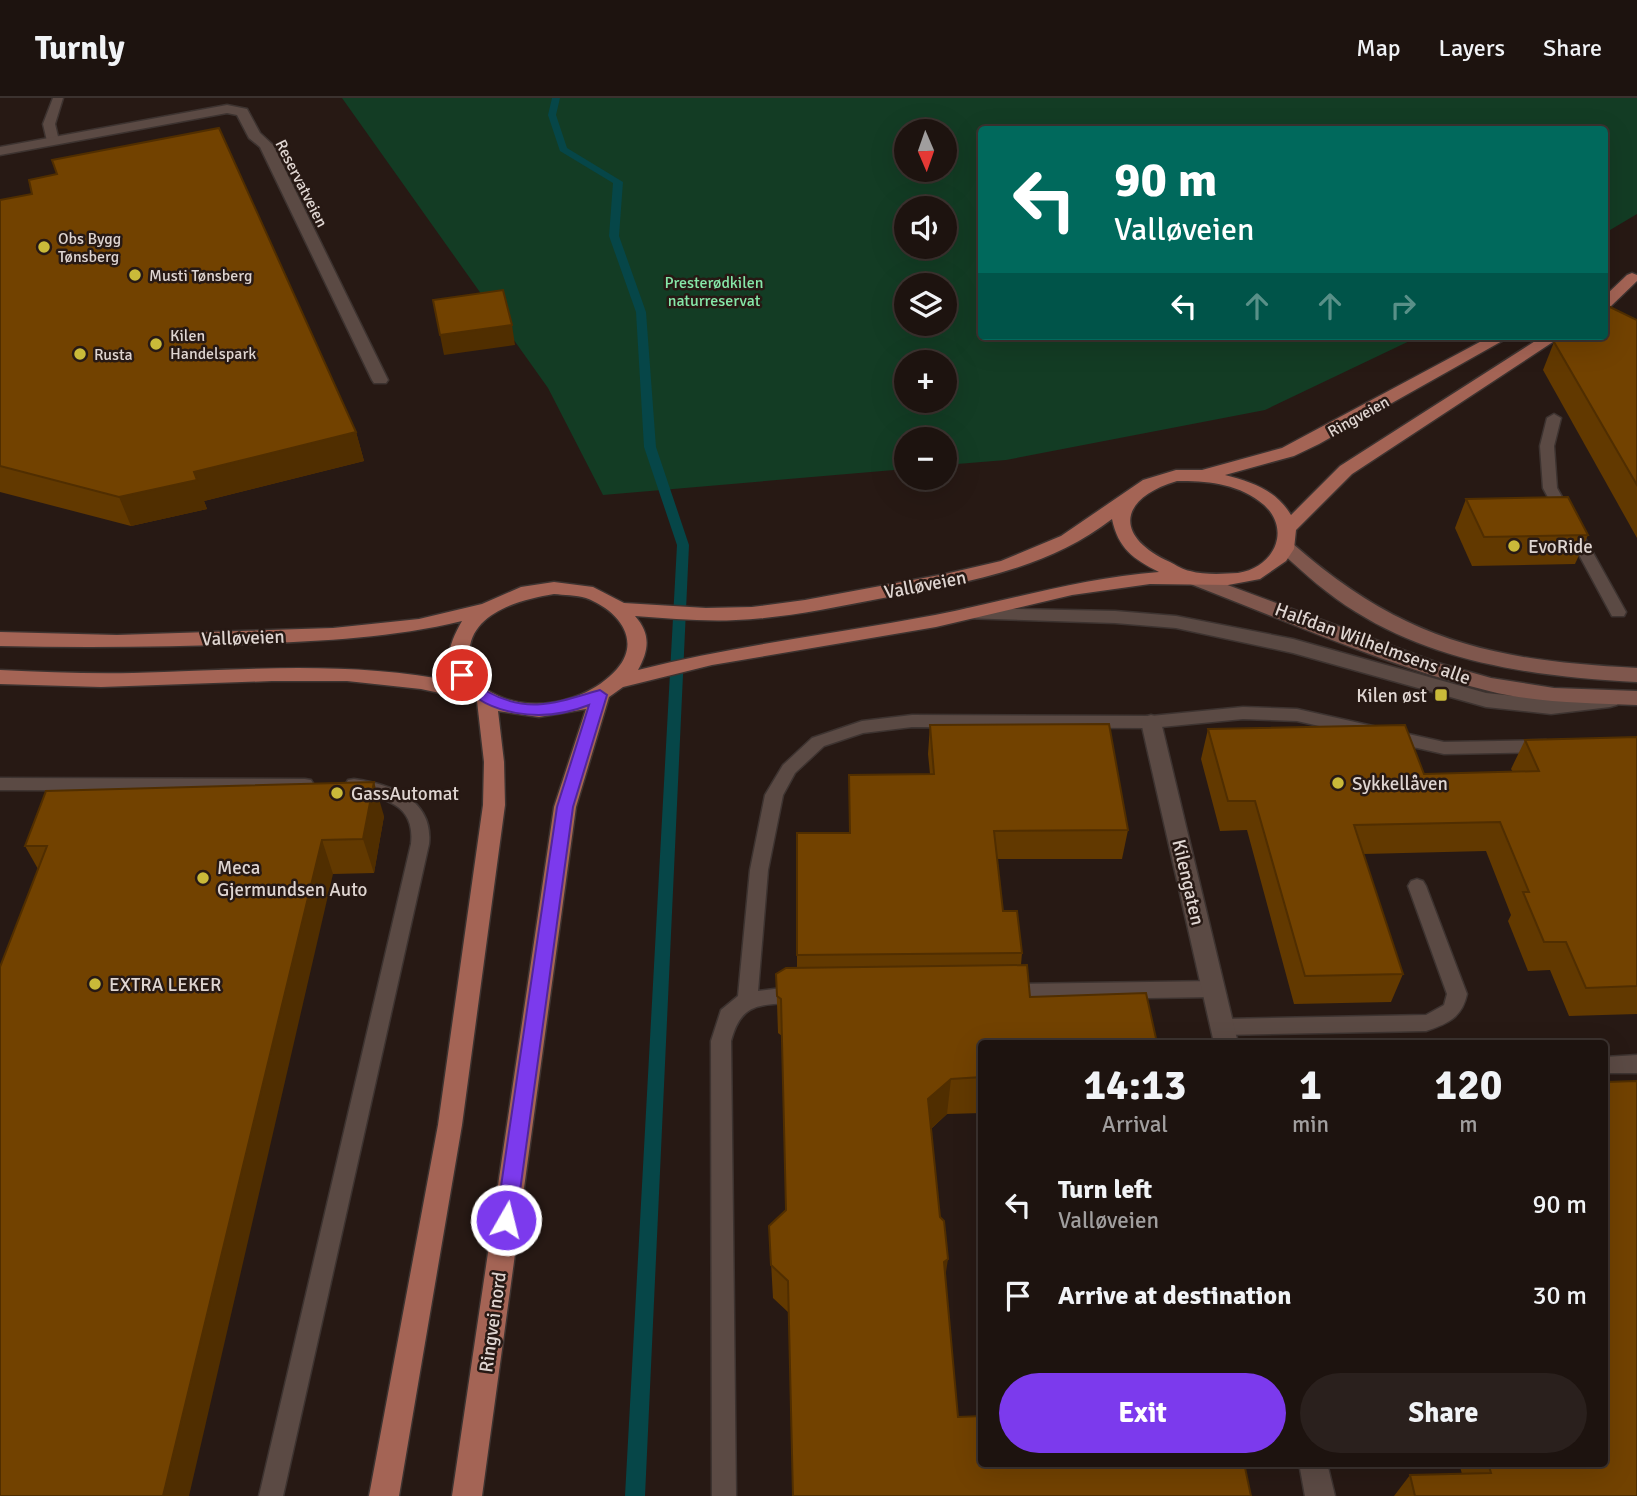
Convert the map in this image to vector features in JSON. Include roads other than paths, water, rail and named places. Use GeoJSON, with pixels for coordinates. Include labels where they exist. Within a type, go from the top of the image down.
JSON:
{"type":"FeatureCollection","features":[{"type":"Feature","properties":{"kind":"main road"},"geometry":{"type":"LineString","coordinates":[[1608,284],[1634,277]]}},
{"type":"Feature","properties":{"kind":"main road"},"geometry":{"type":"LineString","coordinates":[[1608,301],[1634,277]]}},
{"type":"Feature","properties":{"kind":"main road","name":"Ringveien"},"geometry":{"type":"LineString","coordinates":[[1125,500],[1142,486],[1165,477],[1204,475],[1288,452],[1496,340]]}},
{"type":"Feature","properties":{"kind":"main road","name":"Ringveien"},"geometry":{"type":"LineString","coordinates":[[1204,475],[1233,480],[1259,492],[1278,508],[1289,527],[1346,470],[1548,340]]}},
{"type":"Feature","properties":{"kind":"main road"},"geometry":{"type":"LineString","coordinates":[[1125,500],[1119,514],[1121,529],[1129,544],[1143,558],[1162,569],[1191,578],[1226,580],[1254,575],[1275,564],[1287,548],[1289,527]]}},
{"type":"Feature","properties":{"kind":"main road","name":"Valløveien"},"geometry":{"type":"LineString","coordinates":[[623,609],[706,614],[786,610],[991,571],[1052,550],[1096,525],[1125,500]]}},
{"type":"Feature","properties":{"kind":"main road","name":"Halfdan Wilhelmsens alle"},"geometry":{"type":"LineString","coordinates":[[1287,548],[1311,572],[1345,598],[1384,621],[1441,646],[1496,661],[1552,670],[1637,675]]}},
{"type":"Feature","properties":{"kind":"main road","name":"Valløveien"},"geometry":{"type":"LineString","coordinates":[[620,681],[743,652],[857,636],[1089,586],[1191,578]]}},
{"type":"Feature","properties":{"kind":"main road","name":"Halfdan Wilhelmsens alle"},"geometry":{"type":"LineString","coordinates":[[1191,578],[1443,671],[1491,685],[1554,695],[1631,698]]}},
{"type":"Feature","properties":{"kind":"main road","name":"Valløveien"},"geometry":{"type":"LineString","coordinates":[[0,639],[117,642],[333,634],[419,625],[484,610],[510,596],[551,588],[572,588],[600,595],[623,609],[637,631],[636,657],[620,681],[600,695],[572,706],[542,710],[512,708],[483,696],[401,680],[329,674],[100,680],[0,677]]}},
{"type":"Feature","properties":{"kind":"main road","name":"Valløveien"},"geometry":{"type":"LineString","coordinates":[[483,696],[462,675],[457,653],[465,630],[484,610]]}},
{"type":"Feature","properties":{"kind":"main road","name":"Ringvei nord"},"geometry":{"type":"LineString","coordinates":[[467,1496],[565,807],[600,695]]}},
{"type":"Feature","properties":{"kind":"main road"},"geometry":{"type":"LineString","coordinates":[[384,1496],[450,1125],[494,805],[494,762],[483,696]]}},
{"type":"Feature","properties":{"kind":"street","name":"Reservatveien"},"geometry":{"type":"LineString","coordinates":[[0,151],[227,109],[242,112],[254,135],[266,145],[380,380]]}},
{"type":"Feature","properties":{"kind":"street"},"geometry":{"type":"LineString","coordinates":[[968,614],[1115,617],[1224,630],[1486,700],[1551,707],[1631,698]]}},
{"type":"Feature","properties":{"kind":"street","name":"Kilengaten"},"geometry":{"type":"LineString","coordinates":[[1151,722],[1225,1035]]}},
{"type":"Feature","properties":{"kind":"street"},"geometry":{"type":"LineString","coordinates":[[1314,1467],[1320,1496]]}},
{"type":"Feature","properties":{"kind":"lane"},"geometry":{"type":"LineString","coordinates":[[53,141],[48,124],[58,98]]}},
{"type":"Feature","properties":{"kind":"lane"},"geometry":{"type":"LineString","coordinates":[[1554,418],[1547,446],[1550,488],[1618,612]]}},
{"type":"Feature","properties":{"kind":"lane"},"geometry":{"type":"LineString","coordinates":[[747,1000],[759,870],[775,795],[789,769],[818,742],[862,727],[912,720],[1151,722],[1243,713],[1297,715],[1444,748],[1568,746]]}},
{"type":"Feature","properties":{"kind":"lane"},"geometry":{"type":"LineString","coordinates":[[0,784],[356,785],[400,796],[413,813],[421,830],[414,873],[271,1496]]}},
{"type":"Feature","properties":{"kind":"lane"},"geometry":{"type":"LineString","coordinates":[[1225,1035],[1426,1023],[1446,1016],[1455,1007],[1457,994],[1418,886]]}},
{"type":"Feature","properties":{"kind":"lane"},"geometry":{"type":"LineString","coordinates":[[993,992],[1214,989]]}},
{"type":"Feature","properties":{"kind":"lane"},"geometry":{"type":"LineString","coordinates":[[724,1496],[721,1041],[728,1016],[747,1000],[786,994],[813,994]]}},
{"type":"Feature","properties":{"kind":"lane"},"geometry":{"type":"LineString","coordinates":[[1608,1065],[1637,1064]]}},
{"type":"Feature","properties":{"kind":"waterway"},"geometry":{"type":"LineString","coordinates":[[556,98],[552,115],[563,149],[618,182],[614,236],[641,312],[650,447],[683,545],[635,1496]]}},
{"type":"Feature","properties":{"kind":"place","name":"Obs Bygg Tønsberg"},"geometry":{"type":"Point","coordinates":[44,247]}},
{"type":"Feature","properties":{"kind":"place","name":"Musti Tønsberg"},"geometry":{"type":"Point","coordinates":[135,275]}},
{"type":"Feature","properties":{"kind":"place","name":"Kilen Handelspark"},"geometry":{"type":"Point","coordinates":[156,344]}},
{"type":"Feature","properties":{"kind":"place","name":"Rusta"},"geometry":{"type":"Point","coordinates":[80,354]}},
{"type":"Feature","properties":{"kind":"place","name":"EvoRide"},"geometry":{"type":"Point","coordinates":[1514,546]}},
{"type":"Feature","properties":{"kind":"place","name":"Kilen øst"},"geometry":{"type":"Point","coordinates":[1441,695]}},
{"type":"Feature","properties":{"kind":"place","name":"Sykkellåven"},"geometry":{"type":"Point","coordinates":[1338,783]}},
{"type":"Feature","properties":{"kind":"place","name":"GassAutomat"},"geometry":{"type":"Point","coordinates":[337,793]}},
{"type":"Feature","properties":{"kind":"place","name":"Meca Gjermundsen Auto"},"geometry":{"type":"Point","coordinates":[203,878]}},
{"type":"Feature","properties":{"kind":"place","name":"EXTRA LEKER"},"geometry":{"type":"Point","coordinates":[95,984]}},
{"type":"Feature","properties":{"kind":"park label","name":"Presterødkilen naturreservat"},"geometry":{"type":"Point","coordinates":[714,291]}}]}
